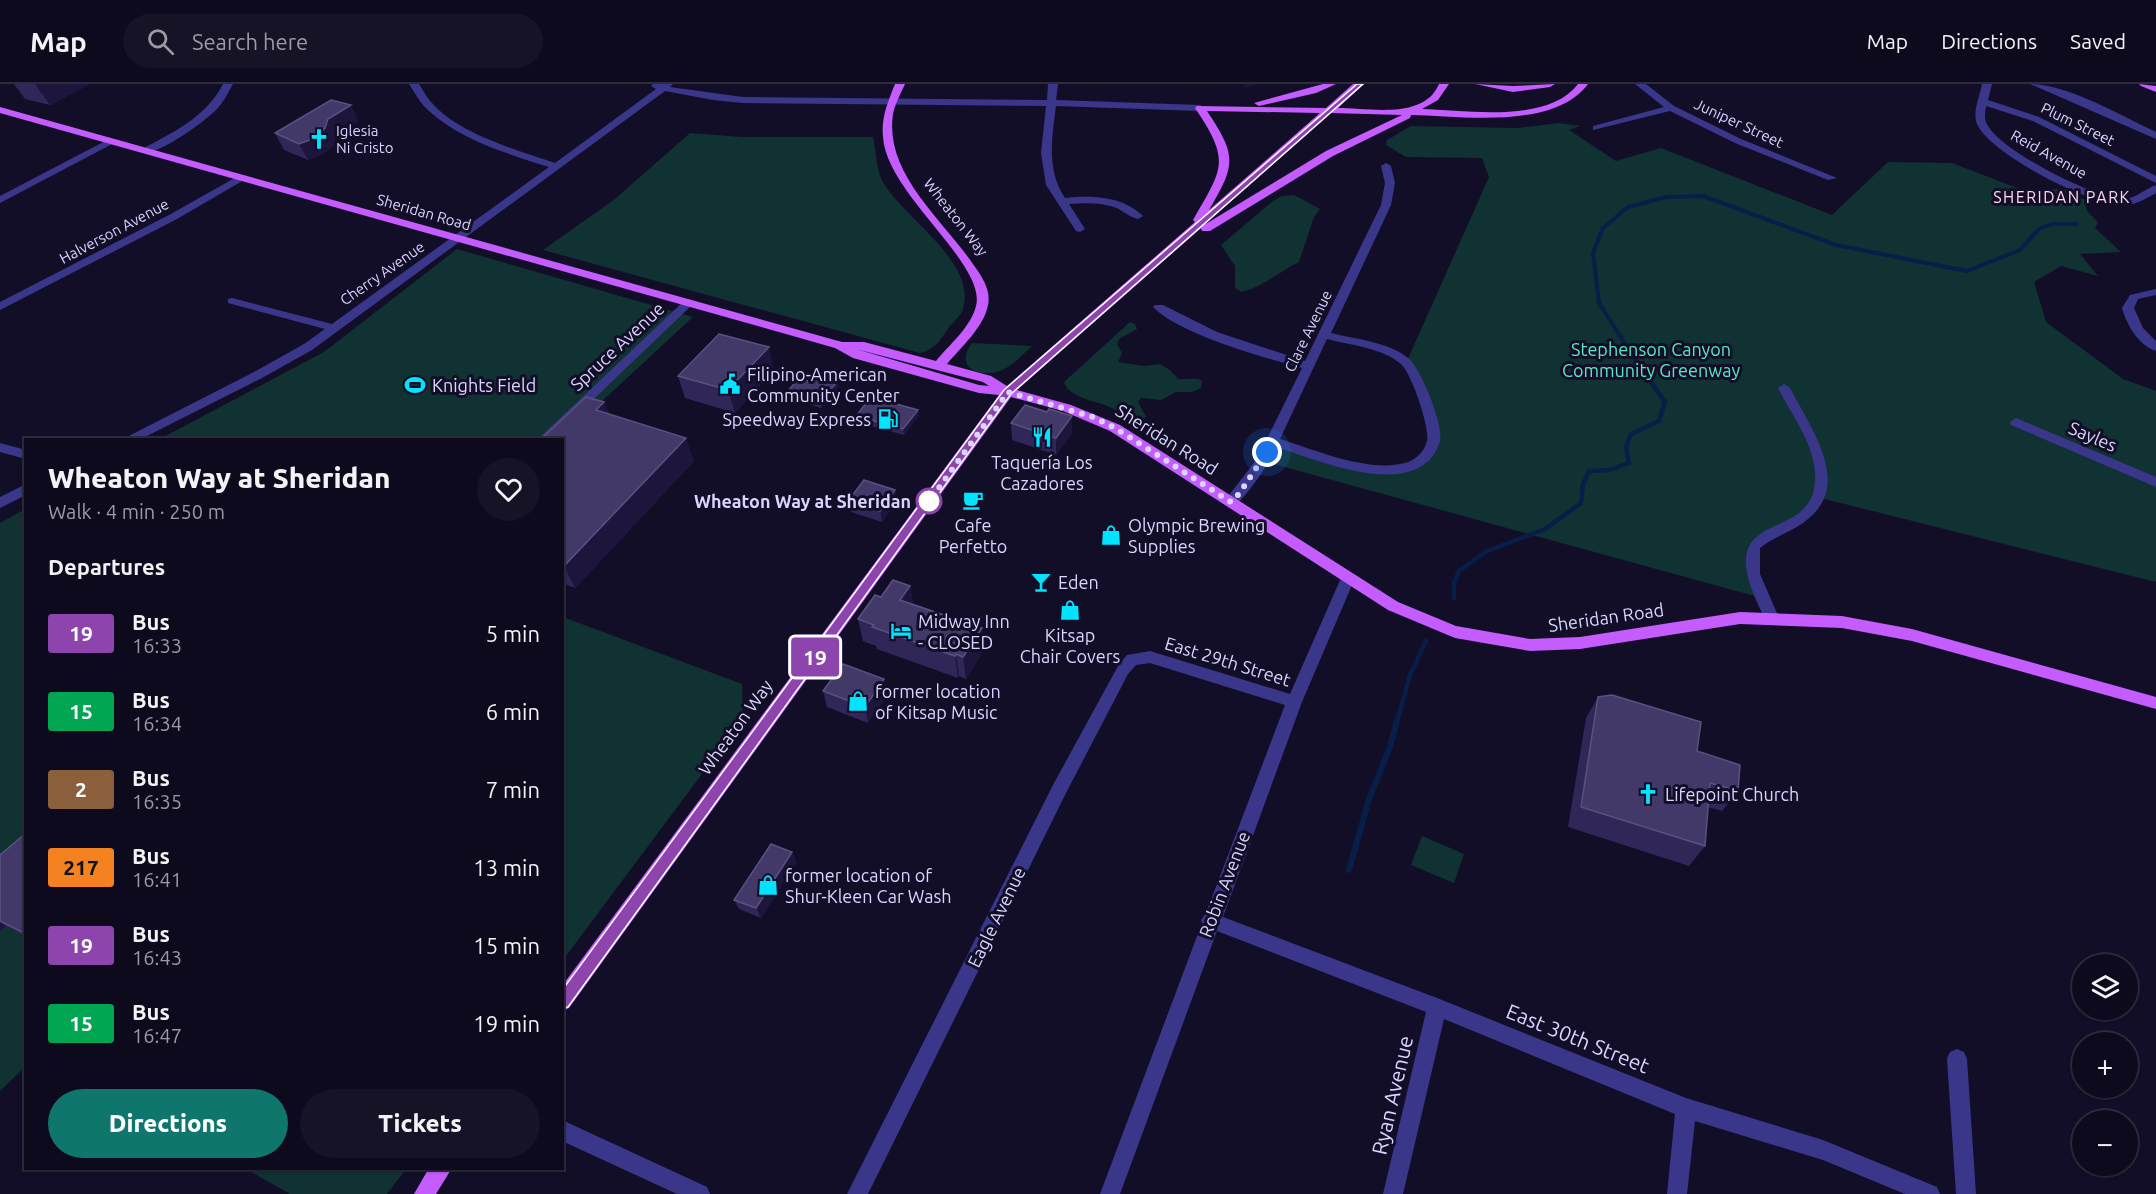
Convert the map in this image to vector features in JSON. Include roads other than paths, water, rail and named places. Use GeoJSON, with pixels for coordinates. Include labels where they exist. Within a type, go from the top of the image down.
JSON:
{"type":"FeatureCollection","features":[{"type":"Feature","properties":{"kind":"main road","name":"Wheaton Way"},"geometry":{"type":"LineString","coordinates":[[900,84],[892,100],[887,121],[887,138],[899,174],[957,245],[981,287],[983,305],[980,311],[939,366]]}},
{"type":"Feature","properties":{"kind":"main road"},"geometry":{"type":"LineString","coordinates":[[1300,94],[1308,84]]}},
{"type":"Feature","properties":{"kind":"main road"},"geometry":{"type":"LineString","coordinates":[[1200,108],[1261,103],[1331,84]]}},
{"type":"Feature","properties":{"kind":"main road"},"geometry":{"type":"LineString","coordinates":[[1162,256],[1359,84]]}},
{"type":"Feature","properties":{"kind":"main road"},"geometry":{"type":"LineString","coordinates":[[1393,112],[1424,105],[1440,94],[1444,84]]}},
{"type":"Feature","properties":{"kind":"main road"},"geometry":{"type":"LineString","coordinates":[[1480,84],[1513,89],[1550,84]]}},
{"type":"Feature","properties":{"kind":"main road"},"geometry":{"type":"LineString","coordinates":[[1200,108],[1498,115],[1529,112],[1562,103],[1576,93],[1583,84]]}},
{"type":"Feature","properties":{"kind":"main road"},"geometry":{"type":"LineString","coordinates":[[2144,84],[2156,90]]}},
{"type":"Feature","properties":{"kind":"main road"},"geometry":{"type":"LineString","coordinates":[[1191,232],[1222,178],[1226,162],[1222,140],[1200,108]]}},
{"type":"Feature","properties":{"kind":"main road","name":"Sheridan Road"},"geometry":{"type":"LineString","coordinates":[[0,110],[689,302],[839,345],[857,355],[938,378],[979,389],[1008,392],[1093,417],[1115,428],[1393,606],[1430,623],[1470,636],[1514,644],[1570,644],[1719,620],[1772,618],[1842,622],[1894,631],[2156,703]]}},
{"type":"Feature","properties":{"kind":"main road"},"geometry":{"type":"LineString","coordinates":[[1162,256],[1295,174],[1393,122],[1419,113]]}},
{"type":"Feature","properties":{"kind":"main road","name":"Wheaton Way"},"geometry":{"type":"LineString","coordinates":[[564,999],[1008,392],[1162,256]]}},
{"type":"Feature","properties":{"kind":"main road","name":"Sheridan Road"},"geometry":{"type":"LineString","coordinates":[[839,345],[864,346],[987,379],[1008,392]]}},
{"type":"Feature","properties":{"kind":"main road"},"geometry":{"type":"LineString","coordinates":[[424,1194],[441,1170]]}},
{"type":"Feature","properties":{"kind":"street"},"geometry":{"type":"LineString","coordinates":[[146,151],[187,128],[209,111],[225,92],[228,84]]}},
{"type":"Feature","properties":{"kind":"street"},"geometry":{"type":"LineString","coordinates":[[414,84],[430,107],[456,124],[516,154],[555,166]]}},
{"type":"Feature","properties":{"kind":"street"},"geometry":{"type":"LineString","coordinates":[[651,84],[694,94],[745,99],[1050,103],[1200,108]]}},
{"type":"Feature","properties":{"kind":"street"},"geometry":{"type":"LineString","coordinates":[[1053,84],[1046,153],[1051,185],[1080,229]]}},
{"type":"Feature","properties":{"kind":"street","name":"Juniper Street"},"geometry":{"type":"LineString","coordinates":[[1640,84],[1671,108],[1738,141],[1832,178]]}},
{"type":"Feature","properties":{"kind":"street","name":"Reid Avenue"},"geometry":{"type":"LineString","coordinates":[[1987,84],[1980,111],[1982,126],[2004,148],[2087,193],[2114,201],[2134,201],[2156,188]]}},
{"type":"Feature","properties":{"kind":"street"},"geometry":{"type":"LineString","coordinates":[[2035,84],[2063,93],[2156,136]]}},
{"type":"Feature","properties":{"kind":"street","name":"Cherry Avenue"},"geometry":{"type":"LineString","coordinates":[[131,438],[258,375],[308,347],[459,239],[665,86]]}},
{"type":"Feature","properties":{"kind":"street","name":"Plum Street"},"geometry":{"type":"LineString","coordinates":[[1983,102],[2036,119],[2156,180]]}},
{"type":"Feature","properties":{"kind":"street"},"geometry":{"type":"LineString","coordinates":[[1596,128],[1671,108]]}},
{"type":"Feature","properties":{"kind":"street"},"geometry":{"type":"LineString","coordinates":[[0,200],[111,141]]}},
{"type":"Feature","properties":{"kind":"street","name":"Clare Avenue"},"geometry":{"type":"LineString","coordinates":[[1231,502],[1263,461],[1386,205],[1390,183],[1386,166]]}},
{"type":"Feature","properties":{"kind":"street","name":"Halverson Avenue"},"geometry":{"type":"LineString","coordinates":[[0,307],[173,217],[240,178]]}},
{"type":"Feature","properties":{"kind":"street"},"geometry":{"type":"LineString","coordinates":[[1061,202],[1089,199],[1105,201],[1122,205],[1138,216]]}},
{"type":"Feature","properties":{"kind":"street"},"geometry":{"type":"LineString","coordinates":[[2156,292],[2134,297],[2128,308],[2132,323],[2140,335],[2156,347]]}},
{"type":"Feature","properties":{"kind":"street"},"geometry":{"type":"LineString","coordinates":[[232,301],[333,328]]}},
{"type":"Feature","properties":{"kind":"street","name":"Spruce Avenue"},"geometry":{"type":"LineString","coordinates":[[545,438],[689,302]]}},
{"type":"Feature","properties":{"kind":"street"},"geometry":{"type":"LineString","coordinates":[[1159,307],[1191,325],[1240,346],[1309,366]]}},
{"type":"Feature","properties":{"kind":"street"},"geometry":{"type":"LineString","coordinates":[[1272,441],[1379,470],[1401,470],[1413,466],[1428,455],[1432,448],[1434,439],[1419,379],[1407,361],[1380,347],[1324,335]]}},
{"type":"Feature","properties":{"kind":"street"},"geometry":{"type":"LineString","coordinates":[[1772,618],[1751,572],[1750,561],[1755,546],[1812,508],[1821,478],[1818,455],[1784,388]]}},
{"type":"Feature","properties":{"kind":"street","name":"Sayles"},"geometry":{"type":"LineString","coordinates":[[2016,422],[2156,482]]}},
{"type":"Feature","properties":{"kind":"street"},"geometry":{"type":"LineString","coordinates":[[0,447],[24,454]]}},
{"type":"Feature","properties":{"kind":"street"},"geometry":{"type":"LineString","coordinates":[[0,503],[24,490]]}},
{"type":"Feature","properties":{"kind":"street","name":"Robin Avenue"},"geometry":{"type":"LineString","coordinates":[[1110,1194],[1210,920],[1294,702],[1348,578]]}},
{"type":"Feature","properties":{"kind":"street","name":"East 29th Street"},"geometry":{"type":"LineString","coordinates":[[1150,657],[1294,702]]}},
{"type":"Feature","properties":{"kind":"street","name":"Eagle Avenue"},"geometry":{"type":"LineString","coordinates":[[857,1194],[1059,790],[1123,670],[1132,659],[1150,657]]}},
{"type":"Feature","properties":{"kind":"street","name":"East 30th Street"},"geometry":{"type":"LineString","coordinates":[[1210,920],[1437,1007],[1686,1108],[1822,1150],[1930,1194]]}},
{"type":"Feature","properties":{"kind":"street","name":"Ryan Avenue"},"geometry":{"type":"LineString","coordinates":[[1393,1194],[1437,1007]]}},
{"type":"Feature","properties":{"kind":"street"},"geometry":{"type":"LineString","coordinates":[[1957,1059],[1966,1194]]}},
{"type":"Feature","properties":{"kind":"street"},"geometry":{"type":"LineString","coordinates":[[1677,1194],[1686,1108]]}},
{"type":"Feature","properties":{"kind":"street"},"geometry":{"type":"LineString","coordinates":[[564,1131],[700,1194]]}},
{"type":"Feature","properties":{"kind":"waterway"},"geometry":{"type":"LineString","coordinates":[[1636,361],[1599,303],[1593,253],[1603,228],[1628,207],[1666,197],[1703,196],[1836,245],[1967,271],[2020,250],[2039,229],[2052,224],[2077,224]]}},
{"type":"Feature","properties":{"kind":"waterway"},"geometry":{"type":"LineString","coordinates":[[1454,598],[1454,583],[1459,571],[1485,552],[1545,529],[1581,503],[1583,484],[1589,471],[1609,470],[1629,463],[1626,447],[1631,434],[1659,421],[1665,402],[1635,359]]}},
{"type":"Feature","properties":{"kind":"waterway"},"geometry":{"type":"LineString","coordinates":[[1397,722],[1410,675],[1426,641]]}},
{"type":"Feature","properties":{"kind":"waterway"},"geometry":{"type":"LineString","coordinates":[[1349,870],[1369,799],[1390,747],[1397,720]]}},
{"type":"Feature","properties":{"kind":"place","name":"Iglesia Ni Cristo"},"geometry":{"type":"Point","coordinates":[319,139]}},
{"type":"Feature","properties":{"kind":"place","name":"Filipino-American Community Center"},"geometry":{"type":"Point","coordinates":[730,384]}},
{"type":"Feature","properties":{"kind":"place","name":"Knights Field"},"geometry":{"type":"Point","coordinates":[415,385]}},
{"type":"Feature","properties":{"kind":"place","name":"Speedway Express"},"geometry":{"type":"Point","coordinates":[888,419]}},
{"type":"Feature","properties":{"kind":"place","name":"Taquería Los Cazadores"},"geometry":{"type":"Point","coordinates":[1042,437]}},
{"type":"Feature","properties":{"kind":"place","name":"Cafe Perfetto"},"geometry":{"type":"Point","coordinates":[973,500]}},
{"type":"Feature","properties":{"kind":"place","name":"Wheaton Way at Sheridan"},"geometry":{"type":"Point","coordinates":[929,501]}},
{"type":"Feature","properties":{"kind":"place","name":"Olympic Brewing Supplies"},"geometry":{"type":"Point","coordinates":[1111,535]}},
{"type":"Feature","properties":{"kind":"place","name":"Eden"},"geometry":{"type":"Point","coordinates":[1041,582]}},
{"type":"Feature","properties":{"kind":"place","name":"Kitsap Chair Covers"},"geometry":{"type":"Point","coordinates":[1070,610]}},
{"type":"Feature","properties":{"kind":"place","name":"Midway Inn - CLOSED"},"geometry":{"type":"Point","coordinates":[901,631]}},
{"type":"Feature","properties":{"kind":"place","name":"former location of Kitsap Music"},"geometry":{"type":"Point","coordinates":[858,701]}},
{"type":"Feature","properties":{"kind":"place","name":"Lifepoint Church"},"geometry":{"type":"Point","coordinates":[1648,794]}},
{"type":"Feature","properties":{"kind":"place","name":"former location of Shur-Kleen Car Wash"},"geometry":{"type":"Point","coordinates":[768,885]}},
{"type":"Feature","properties":{"kind":"district","name":"SHERIDAN PARK"},"geometry":{"type":"Point","coordinates":[2062,197]}},
{"type":"Feature","properties":{"kind":"park label","name":"Stephenson Canyon Community Greenway"},"geometry":{"type":"Point","coordinates":[1651,359]}}]}
